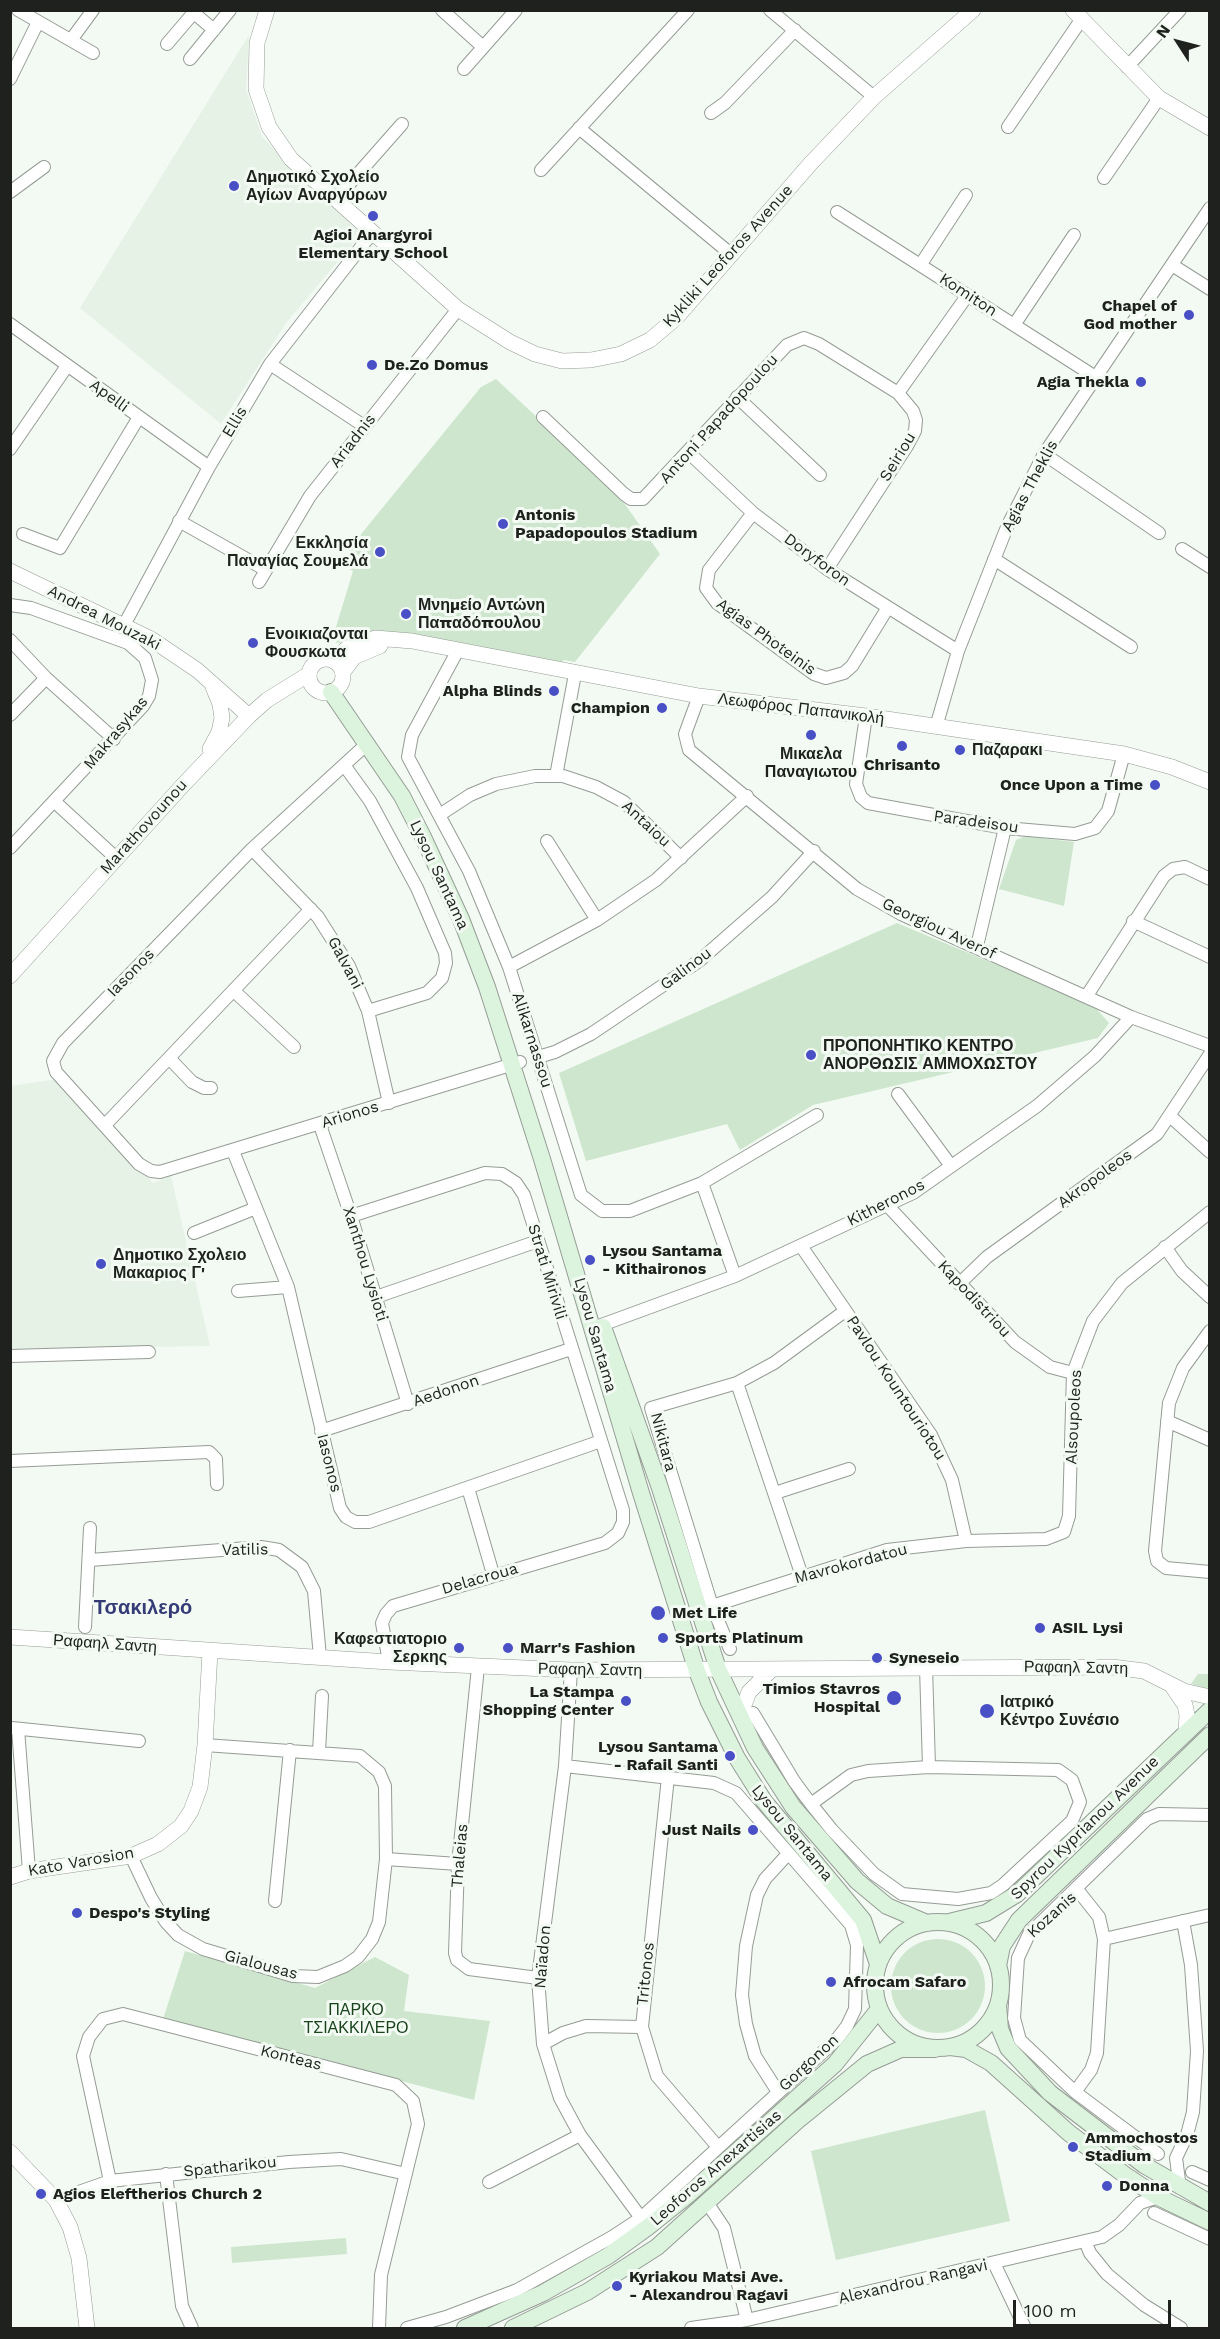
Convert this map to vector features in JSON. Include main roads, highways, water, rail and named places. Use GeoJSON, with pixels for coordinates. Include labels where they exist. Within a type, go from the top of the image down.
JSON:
{"type":"FeatureCollection","features":[{"type":"Feature","properties":{"kind":"main road","name":"Lysou Santama"},"geometry":{"type":"LineString","coordinates":[[516,1064],[461,919],[402,796],[368,744],[333,680],[410,791],[452,875],[482,945],[516,1064],[542,1159],[597,1327],[697,1671],[724,1733],[751,1782],[803,1852],[855,1909],[868,1930],[878,1964]]}},
{"type":"Feature","properties":{"kind":"main road","name":"Lysou Santama"},"geometry":{"type":"LineString","coordinates":[[597,1327],[659,1485],[718,1669],[745,1729],[793,1807],[857,1881],[887,1906],[927,1923]]}},
{"type":"Feature","properties":{"kind":"main road","name":"Spyrou Kyprianou Avenue"},"geometry":{"type":"LineString","coordinates":[[948,1923],[986,1913],[1011,1899],[1209,1710]]}},
{"type":"Feature","properties":{"kind":"main road","name":"Spyrou Kyprianou Avenue"},"geometry":{"type":"LineString","coordinates":[[998,1966],[1002,1946],[1018,1920],[1209,1735]]}},
{"type":"Feature","properties":{"kind":"main road"},"geometry":{"type":"LineString","coordinates":[[943,2048],[966,2042],[980,2032],[991,2019],[998,2004],[1001,1985],[998,1966],[991,1950],[979,1937],[965,1928],[948,1923],[927,1923],[911,1928],[897,1937],[886,1949],[878,1964],[875,1994],[879,2009],[888,2025],[902,2037],[919,2045],[943,2048],[966,2049],[991,2062],[1069,2133],[1130,2179],[1156,2205],[1209,2222]]}},
{"type":"Feature","properties":{"kind":"main road"},"geometry":{"type":"LineString","coordinates":[[998,2004],[1003,2038],[1023,2066],[1085,2122],[1144,2165],[1209,2203]]}},
{"type":"Feature","properties":{"kind":"main road","name":"Leoforos Anexartisias"},"geometry":{"type":"LineString","coordinates":[[465,2328],[543,2293],[608,2256],[648,2227],[688,2195],[835,2064],[879,2009]]}},
{"type":"Feature","properties":{"kind":"main road","name":"Leoforos Anexartisias"},"geometry":{"type":"LineString","coordinates":[[513,2328],[587,2292],[657,2247],[708,2204],[797,2121],[862,2067],[878,2057],[901,2049],[943,2048]]}},
{"type":"Feature","properties":{"kind":"place","name":"Δημοτικό Σχολείο Αγίων Αναργύρων"},"geometry":{"type":"Point","coordinates":[234,186]}},
{"type":"Feature","properties":{"kind":"place","name":"Agioi Anargyroi Elementary School"},"geometry":{"type":"Point","coordinates":[373,216]}},
{"type":"Feature","properties":{"kind":"place","name":"Chapel of God mother"},"geometry":{"type":"Point","coordinates":[1189,315]}},
{"type":"Feature","properties":{"kind":"place","name":"De.Zo Domus"},"geometry":{"type":"Point","coordinates":[372,365]}},
{"type":"Feature","properties":{"kind":"place","name":"Agia Thekla"},"geometry":{"type":"Point","coordinates":[1141,382]}},
{"type":"Feature","properties":{"kind":"place","name":"Antonis Papadopoulos Stadium"},"geometry":{"type":"Point","coordinates":[503,524]}},
{"type":"Feature","properties":{"kind":"place","name":"Εκκλησία Παναγίας Σουμελά"},"geometry":{"type":"Point","coordinates":[380,552]}},
{"type":"Feature","properties":{"kind":"place","name":"Μνημείο Αντώνη Παπαδόπουλου"},"geometry":{"type":"Point","coordinates":[406,614]}},
{"type":"Feature","properties":{"kind":"place","name":"Ενοικιαζονται Φουσκωτα"},"geometry":{"type":"Point","coordinates":[253,643]}},
{"type":"Feature","properties":{"kind":"place","name":"Alpha Blinds"},"geometry":{"type":"Point","coordinates":[554,691]}},
{"type":"Feature","properties":{"kind":"place","name":"Champion"},"geometry":{"type":"Point","coordinates":[662,708]}},
{"type":"Feature","properties":{"kind":"place","name":"Μικαελα Παναγιωτου"},"geometry":{"type":"Point","coordinates":[811,735]}},
{"type":"Feature","properties":{"kind":"place","name":"Chrisanto"},"geometry":{"type":"Point","coordinates":[902,746]}},
{"type":"Feature","properties":{"kind":"place","name":"Παζαρακι"},"geometry":{"type":"Point","coordinates":[960,750]}},
{"type":"Feature","properties":{"kind":"place","name":"Once Upon a Time"},"geometry":{"type":"Point","coordinates":[1155,785]}},
{"type":"Feature","properties":{"kind":"place","name":"ΠΡΟΠΟΝΗΤΙΚΟ ΚΕΝΤΡΟ ΑΝΟΡΘΩΣΙΣ ΑΜΜΟΧΩΣΤΟΥ"},"geometry":{"type":"Point","coordinates":[811,1055]}},
{"type":"Feature","properties":{"kind":"place","name":"Lysou Santama - Kithaironos"},"geometry":{"type":"Point","coordinates":[590,1260]}},
{"type":"Feature","properties":{"kind":"place","name":"Δημοτικο Σχολειο Μακαριος Γ'"},"geometry":{"type":"Point","coordinates":[101,1264]}},
{"type":"Feature","properties":{"kind":"place","name":"Met Life"},"geometry":{"type":"Point","coordinates":[658,1613]}},
{"type":"Feature","properties":{"kind":"place","name":"ASIL Lysi"},"geometry":{"type":"Point","coordinates":[1040,1628]}},
{"type":"Feature","properties":{"kind":"place","name":"Sports Platinum"},"geometry":{"type":"Point","coordinates":[663,1638]}},
{"type":"Feature","properties":{"kind":"place","name":"Καφεστιατοριο Σερκης"},"geometry":{"type":"Point","coordinates":[459,1648]}},
{"type":"Feature","properties":{"kind":"place","name":"Marr's Fashion"},"geometry":{"type":"Point","coordinates":[508,1648]}},
{"type":"Feature","properties":{"kind":"place","name":"Syneseio"},"geometry":{"type":"Point","coordinates":[877,1658]}},
{"type":"Feature","properties":{"kind":"place","name":"Timios Stavros Hospital"},"geometry":{"type":"Point","coordinates":[894,1698]}},
{"type":"Feature","properties":{"kind":"place","name":"La Stampa Shopping Center"},"geometry":{"type":"Point","coordinates":[626,1701]}},
{"type":"Feature","properties":{"kind":"place","name":"Ιατρικό Κέντρο Συνέσιο"},"geometry":{"type":"Point","coordinates":[987,1711]}},
{"type":"Feature","properties":{"kind":"place","name":"Lysou Santama - Rafail Santi"},"geometry":{"type":"Point","coordinates":[730,1756]}},
{"type":"Feature","properties":{"kind":"place","name":"Just Nails"},"geometry":{"type":"Point","coordinates":[753,1830]}},
{"type":"Feature","properties":{"kind":"place","name":"Despo's Styling"},"geometry":{"type":"Point","coordinates":[77,1913]}},
{"type":"Feature","properties":{"kind":"place","name":"Afrocam Safaro"},"geometry":{"type":"Point","coordinates":[831,1982]}},
{"type":"Feature","properties":{"kind":"place","name":"Ammochostos Stadium"},"geometry":{"type":"Point","coordinates":[1073,2147]}},
{"type":"Feature","properties":{"kind":"place","name":"Donna"},"geometry":{"type":"Point","coordinates":[1107,2186]}},
{"type":"Feature","properties":{"kind":"place","name":"Agios Eleftherios Church 2"},"geometry":{"type":"Point","coordinates":[41,2194]}},
{"type":"Feature","properties":{"kind":"place","name":"Kyriakou Matsi Ave. - Alexandrou Ragavi"},"geometry":{"type":"Point","coordinates":[617,2286]}},
{"type":"Feature","properties":{"kind":"district","name":"Τσακιλερό"},"geometry":{"type":"Point","coordinates":[143,1608]}},
{"type":"Feature","properties":{"kind":"park label","name":"ΠΑΡΚΟ ΤΣΙΑΚΚΙΛΕΡΟ"},"geometry":{"type":"Point","coordinates":[356,2019]}}]}
